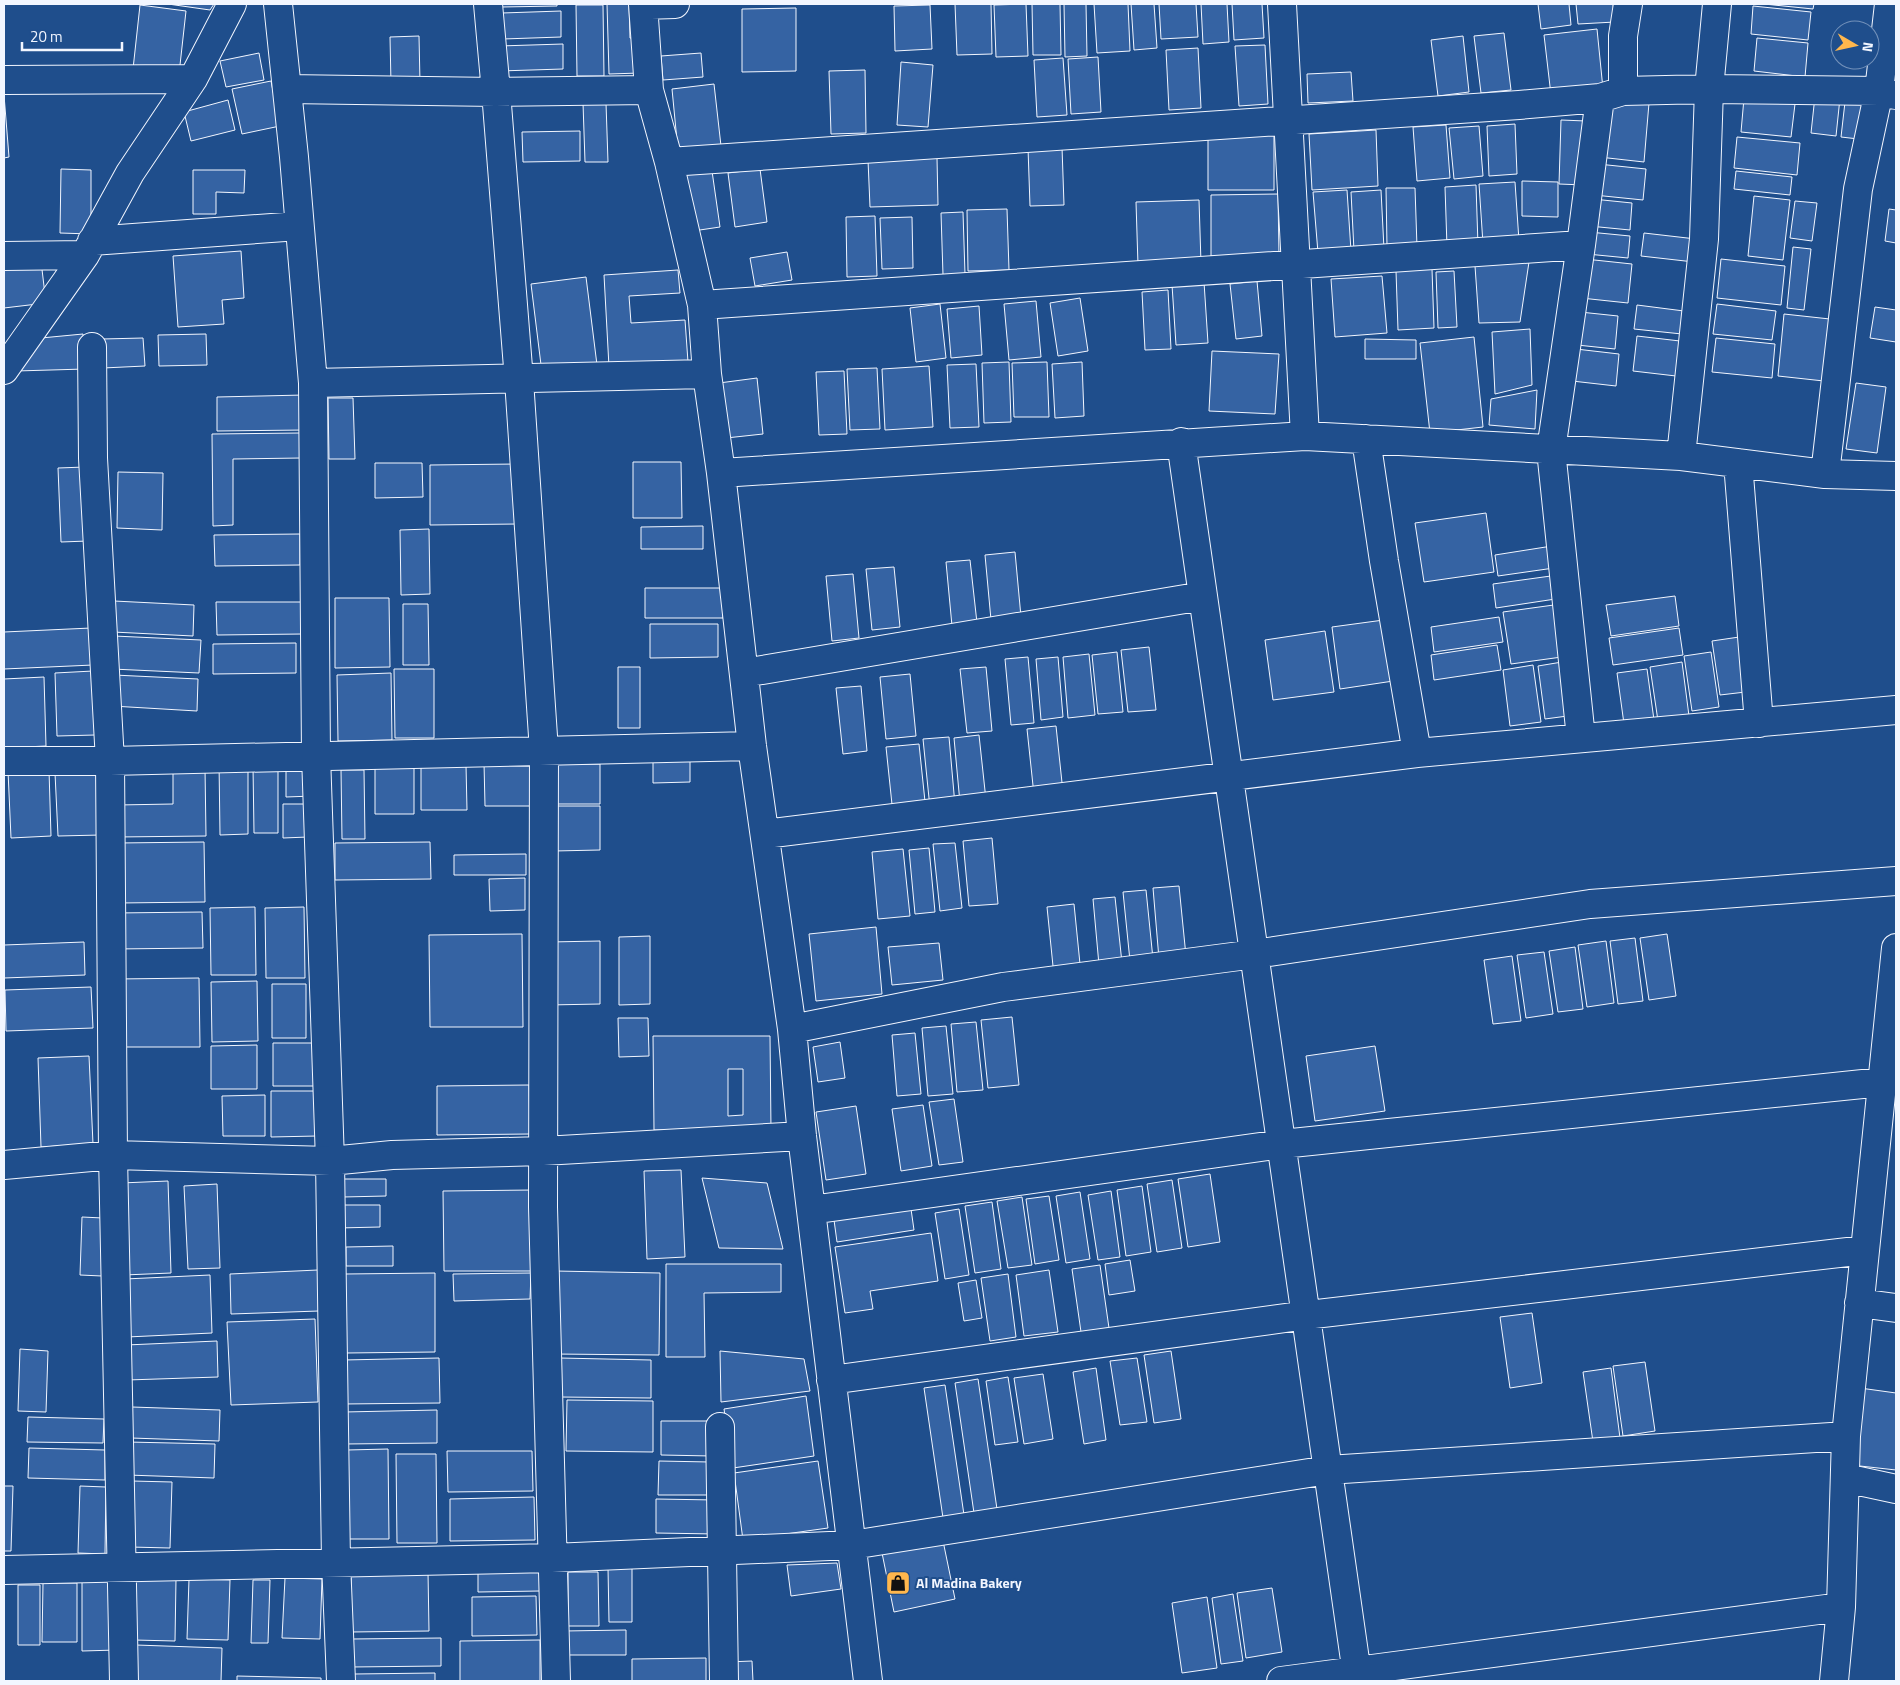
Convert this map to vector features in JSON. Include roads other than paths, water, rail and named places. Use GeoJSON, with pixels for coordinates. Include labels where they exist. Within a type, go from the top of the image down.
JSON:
{"type":"FeatureCollection","features":[{"type":"Feature","properties":{"kind":"street"},"geometry":{"type":"LineString","coordinates":[[4,370],[88,248],[130,173],[193,79],[232,4]]}},
{"type":"Feature","properties":{"kind":"street"},"geometry":{"type":"LineString","coordinates":[[278,4],[313,383],[316,755],[330,1161],[336,1562],[340,1681]]}},
{"type":"Feature","properties":{"kind":"street"},"geometry":{"type":"LineString","coordinates":[[488,4],[519,380],[544,751],[543,1151],[556,1681]]}},
{"type":"Feature","properties":{"kind":"street"},"geometry":{"type":"LineString","coordinates":[[675,4],[643,5],[649,90],[669,162],[702,305],[707,374],[721,472],[752,746],[792,1029],[802,1136],[868,1681]]}},
{"type":"Feature","properties":{"kind":"street"},"geometry":{"type":"LineString","coordinates":[[1282,4],[1305,436]]}},
{"type":"Feature","properties":{"kind":"street"},"geometry":{"type":"LineString","coordinates":[[1581,738],[1551,450],[1581,244],[1628,4]]}},
{"type":"Feature","properties":{"kind":"street"},"geometry":{"type":"LineString","coordinates":[[1680,456],[1704,239],[1709,90],[1716,4]]}},
{"type":"Feature","properties":{"kind":"street"},"geometry":{"type":"LineString","coordinates":[[1825,474],[1858,189],[1888,93],[1888,4]]}},
{"type":"Feature","properties":{"kind":"street"},"geometry":{"type":"LineString","coordinates":[[4,80],[193,79]]}},
{"type":"Feature","properties":{"kind":"street"},"geometry":{"type":"LineString","coordinates":[[287,89],[496,92],[649,90]]}},
{"type":"Feature","properties":{"kind":"street"},"geometry":{"type":"LineString","coordinates":[[669,162],[1519,105],[1611,95],[1709,90],[1888,93]]}},
{"type":"Feature","properties":{"kind":"street"},"geometry":{"type":"LineString","coordinates":[[4,256],[299,226]]}},
{"type":"Feature","properties":{"kind":"street"},"geometry":{"type":"LineString","coordinates":[[702,305],[1581,244]]}},
{"type":"Feature","properties":{"kind":"street"},"geometry":{"type":"LineString","coordinates":[[92,346],[93,458],[110,761],[113,1155],[124,1681]]}},
{"type":"Feature","properties":{"kind":"street"},"geometry":{"type":"LineString","coordinates":[[313,383],[519,380],[707,374]]}},
{"type":"Feature","properties":{"kind":"street"},"geometry":{"type":"LineString","coordinates":[[721,472],[1181,442],[1305,436],[1680,456],[1825,474],[1896,476]]}},
{"type":"Feature","properties":{"kind":"street"},"geometry":{"type":"LineString","coordinates":[[1366,439],[1384,561],[1417,753]]}},
{"type":"Feature","properties":{"kind":"street"},"geometry":{"type":"LineString","coordinates":[[1181,442],[1358,1676]]}},
{"type":"Feature","properties":{"kind":"street"},"geometry":{"type":"LineString","coordinates":[[1738,463],[1758,723]]}},
{"type":"Feature","properties":{"kind":"street"},"geometry":{"type":"LineString","coordinates":[[744,672],[1203,596]]}},
{"type":"Feature","properties":{"kind":"street"},"geometry":{"type":"LineString","coordinates":[[765,834],[1417,753],[1896,710]]}},
{"type":"Feature","properties":{"kind":"street"},"geometry":{"type":"LineString","coordinates":[[4,762],[752,746]]}},
{"type":"Feature","properties":{"kind":"street"},"geometry":{"type":"LineString","coordinates":[[792,1029],[1003,987],[1255,954],[1590,904],[1896,881]]}},
{"type":"Feature","properties":{"kind":"street"},"geometry":{"type":"LineString","coordinates":[[1834,1681],[1841,1607],[1846,1436],[1865,1250],[1886,1142],[1882,1082],[1895,963]]}},
{"type":"Feature","properties":{"kind":"street"},"geometry":{"type":"LineString","coordinates":[[811,1210],[1282,1144],[1882,1082]]}},
{"type":"Feature","properties":{"kind":"street"},"geometry":{"type":"LineString","coordinates":[[4,1165],[113,1155],[330,1161],[392,1155],[543,1151],[802,1136]]}},
{"type":"Feature","properties":{"kind":"street"},"geometry":{"type":"LineString","coordinates":[[831,1380],[1307,1315],[1865,1250]]}},
{"type":"Feature","properties":{"kind":"street"},"geometry":{"type":"LineString","coordinates":[[1859,1303],[1896,1308]]}},
{"type":"Feature","properties":{"kind":"street"},"geometry":{"type":"LineString","coordinates":[[720,1428],[724,1681]]}},
{"type":"Feature","properties":{"kind":"street"},"geometry":{"type":"LineString","coordinates":[[4,1570],[552,1558],[852,1545],[1328,1470],[1846,1436]]}},
{"type":"Feature","properties":{"kind":"street"},"geometry":{"type":"LineString","coordinates":[[1844,1478],[1896,1489]]}},
{"type":"Feature","properties":{"kind":"street"},"geometry":{"type":"LineString","coordinates":[[1281,1681],[1358,1676],[1841,1607]]}},
{"type":"Feature","properties":{"kind":"place","name":"Al Madina Bakery"},"geometry":{"type":"Point","coordinates":[898,1583]}}]}
